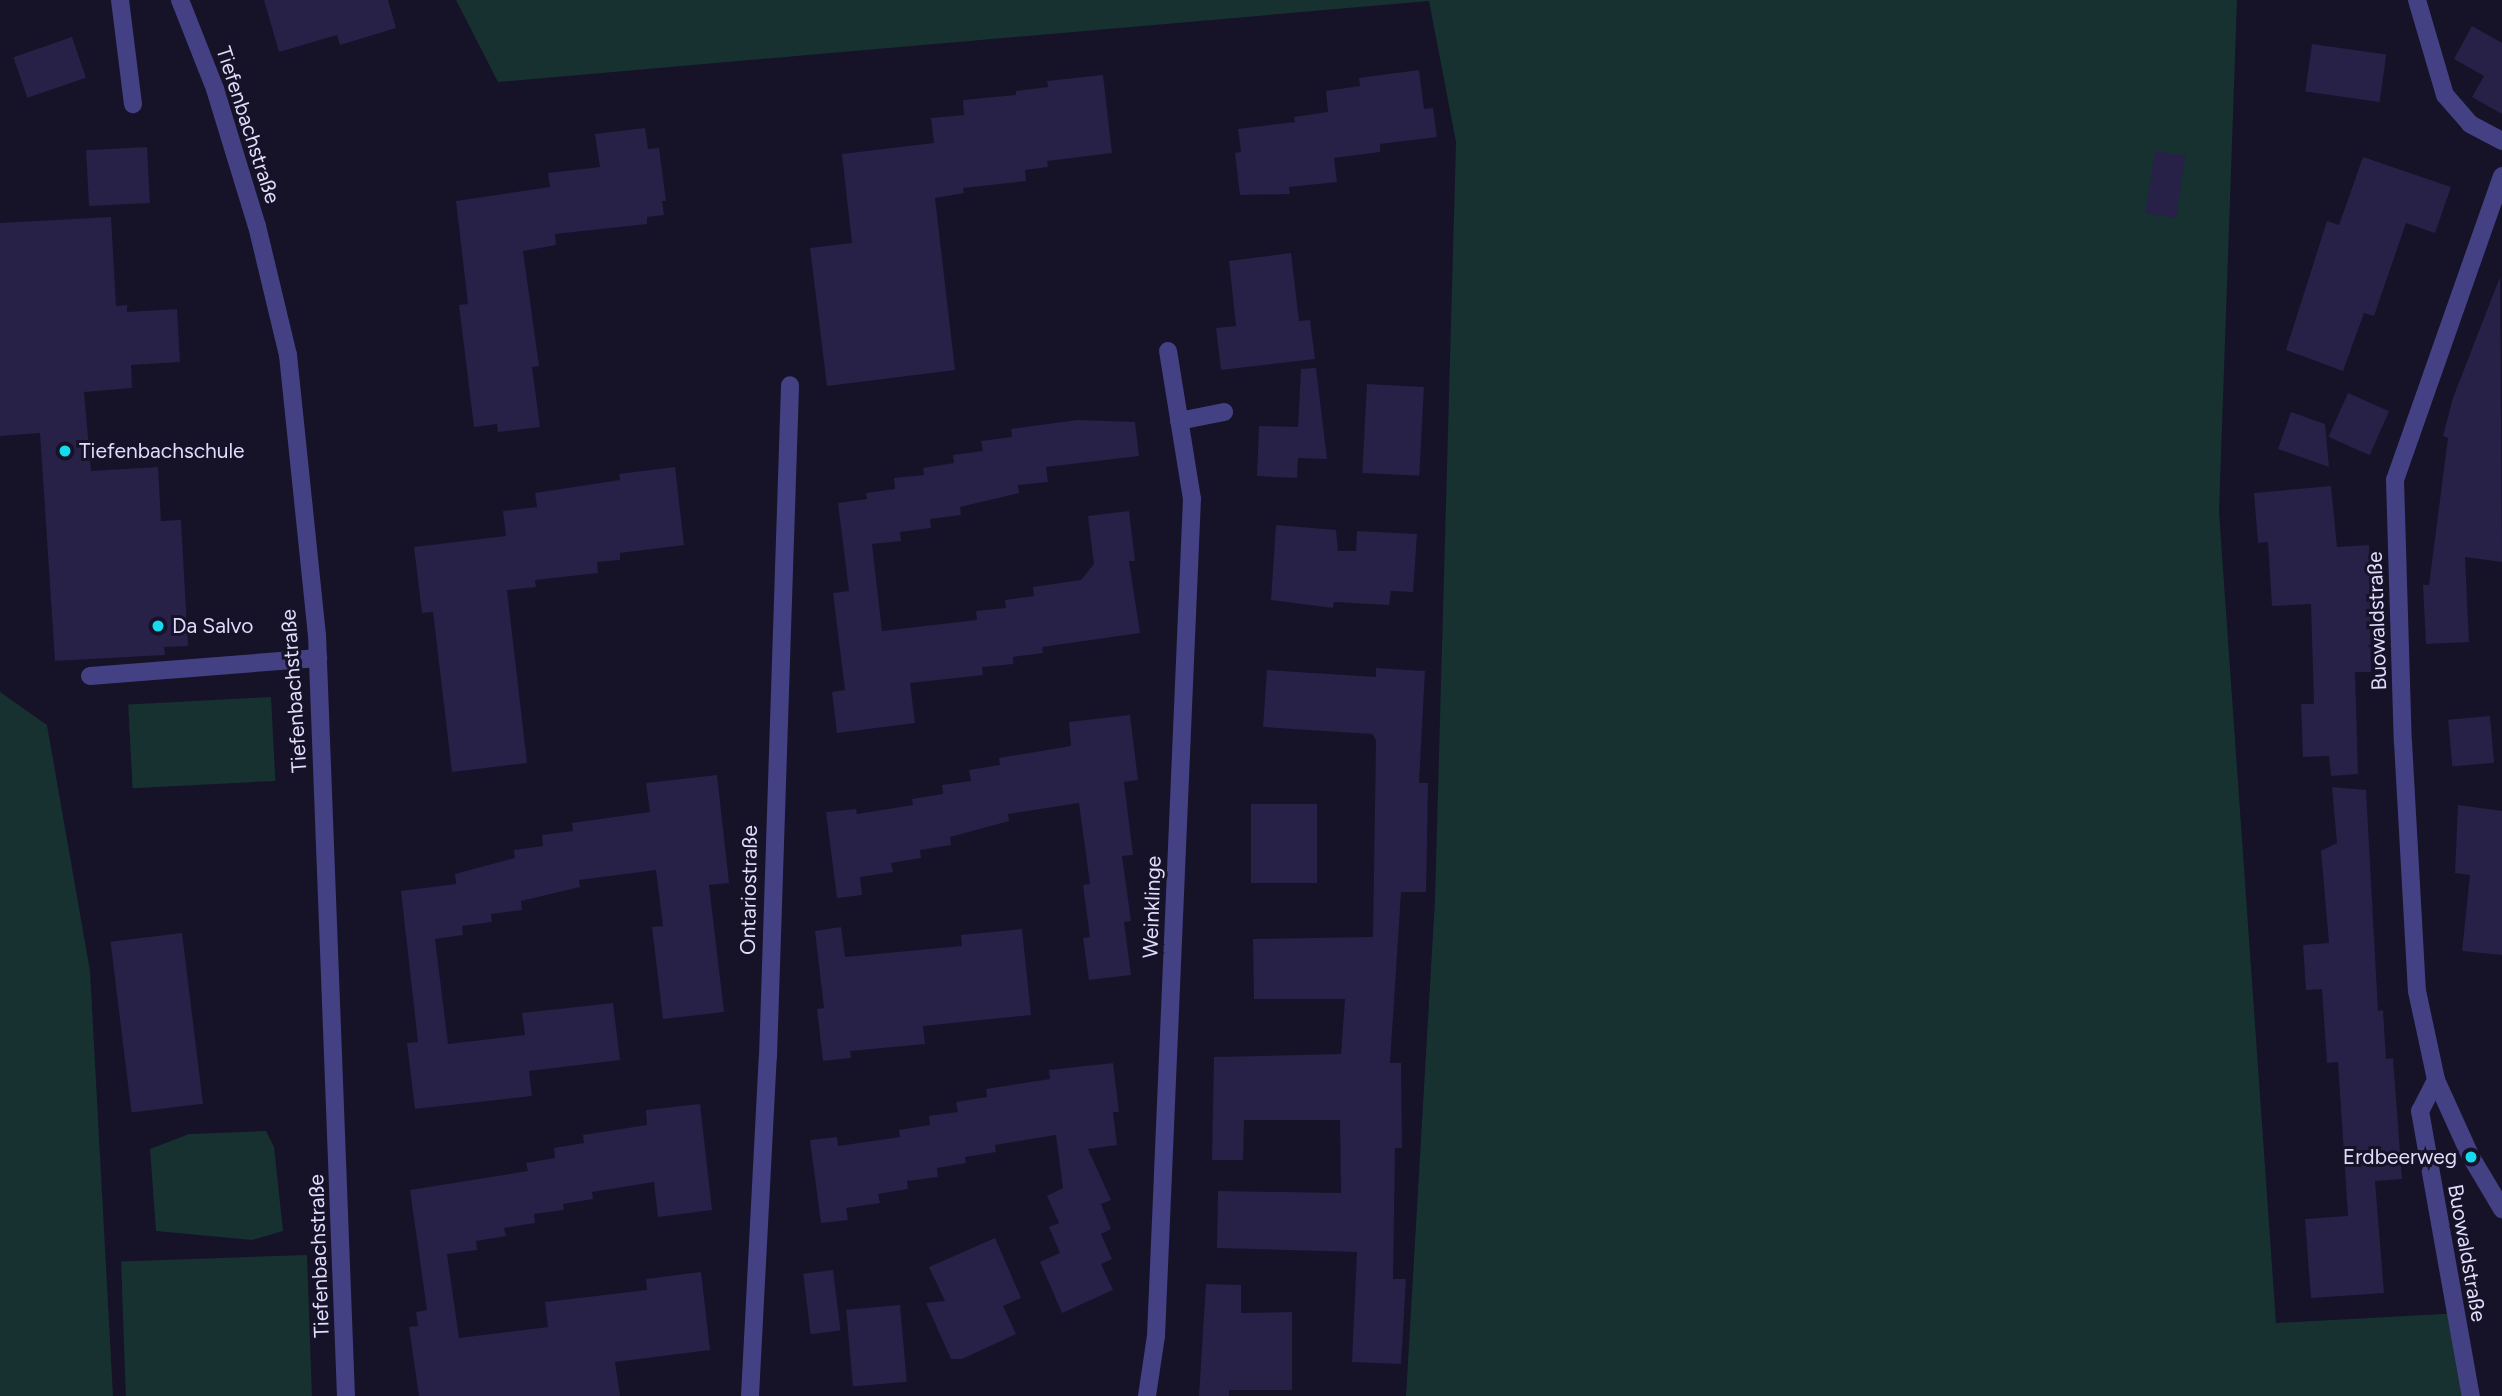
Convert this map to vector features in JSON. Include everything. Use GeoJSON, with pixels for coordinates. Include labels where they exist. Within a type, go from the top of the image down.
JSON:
{"type":"FeatureCollection","features":[{"type":"Feature","properties":{"kind":"street"},"geometry":{"type":"LineString","coordinates":[[120,0],[134,104]]}},
{"type":"Feature","properties":{"kind":"street","name":"Tiefenbachstraße"},"geometry":{"type":"LineString","coordinates":[[180,0],[215,89],[253,214],[288,355],[318,658],[346,1396]]}},
{"type":"Feature","properties":{"kind":"street"},"geometry":{"type":"LineString","coordinates":[[2417,0],[2445,95],[2470,124],[2502,141]]}},
{"type":"Feature","properties":{"kind":"street","name":"Buowaldstraße"},"geometry":{"type":"LineString","coordinates":[[2502,176],[2395,480],[2417,991],[2436,1080],[2471,1157],[2502,1209]]}},
{"type":"Feature","properties":{"kind":"street","name":"Weinklinge"},"geometry":{"type":"LineString","coordinates":[[1147,1396],[1156,1336],[1192,499],[1168,351]]}},
{"type":"Feature","properties":{"kind":"street","name":"Ontariostraße"},"geometry":{"type":"LineString","coordinates":[[750,1396],[768,1058],[790,385]]}},
{"type":"Feature","properties":{"kind":"street"},"geometry":{"type":"LineString","coordinates":[[1180,421],[1224,412]]}},
{"type":"Feature","properties":{"kind":"street"},"geometry":{"type":"LineString","coordinates":[[90,676],[318,658]]}},
{"type":"Feature","properties":{"kind":"street","name":"Buowaldstraße"},"geometry":{"type":"LineString","coordinates":[[2436,1080],[2420,1111],[2471,1396]]}},
{"type":"Feature","properties":{"kind":"green space"},"geometry":{"type":"Polygon","coordinates":[[[456,0],[2237,0],[2219,512],[2276,1323],[2461,1313],[2478,1396],[1406,1396],[1435,899],[1456,142],[1429,1],[498,82],[456,0]]]}},
{"type":"Feature","properties":{"kind":"green space"},"geometry":{"type":"Polygon","coordinates":[[[0,692],[47,725],[90,971],[113,1396],[0,1396],[0,692]]]}},
{"type":"Feature","properties":{"kind":"green space"},"geometry":{"type":"Polygon","coordinates":[[[271,697],[275,781],[133,788],[128,704],[271,697]]]}},
{"type":"Feature","properties":{"kind":"green space"},"geometry":{"type":"Polygon","coordinates":[[[266,1131],[274,1147],[283,1231],[252,1240],[156,1231],[150,1149],[189,1134],[266,1131]]]}},
{"type":"Feature","properties":{"kind":"green space"},"geometry":{"type":"Polygon","coordinates":[[[307,1255],[312,1396],[126,1396],[121,1261],[307,1255]]]}},
{"type":"Feature","properties":{"kind":"building"},"geometry":{"type":"Polygon","coordinates":[[[264,0],[388,0],[396,28],[340,45],[337,35],[279,52],[264,0]]]}},
{"type":"Feature","properties":{"kind":"building"},"geometry":{"type":"Polygon","coordinates":[[[2472,26],[2502,43],[2502,114],[2472,97],[2484,76],[2454,59],[2472,26]]]}},
{"type":"Feature","properties":{"kind":"building"},"geometry":{"type":"Polygon","coordinates":[[[72,37],[86,78],[27,98],[13,57],[72,37]]]}},
{"type":"Feature","properties":{"kind":"building"},"geometry":{"type":"Polygon","coordinates":[[[2312,44],[2386,54],[2380,102],[2305,92],[2312,44]]]}},
{"type":"Feature","properties":{"kind":"building"},"geometry":{"type":"Polygon","coordinates":[[[1419,70],[1424,109],[1433,108],[1437,137],[1380,144],[1380,152],[1334,158],[1337,182],[1289,187],[1290,194],[1240,195],[1235,153],[1241,152],[1238,129],[1295,122],[1294,117],[1328,112],[1326,91],[1360,86],[1359,78],[1419,70]]]}},
{"type":"Feature","properties":{"kind":"building"},"geometry":{"type":"Polygon","coordinates":[[[1103,75],[1112,153],[1047,161],[1048,167],[1025,170],[1026,181],[963,188],[964,193],[935,198],[955,370],[827,386],[810,248],[852,243],[842,154],[934,143],[931,118],[964,115],[963,100],[1016,95],[1016,91],[1048,87],[1047,81],[1103,75]]]}},
{"type":"Feature","properties":{"kind":"building"},"geometry":{"type":"Polygon","coordinates":[[[645,128],[648,149],[659,148],[666,201],[662,201],[664,215],[647,217],[647,224],[555,234],[556,245],[523,251],[539,366],[532,367],[540,427],[498,432],[497,424],[474,427],[459,305],[468,304],[456,201],[550,187],[548,173],[600,167],[595,134],[645,128]]]}},
{"type":"Feature","properties":{"kind":"building"},"geometry":{"type":"Polygon","coordinates":[[[147,147],[150,203],[89,206],[86,150],[147,147]]]}},
{"type":"Feature","properties":{"kind":"building"},"geometry":{"type":"Polygon","coordinates":[[[2155,151],[2186,156],[2176,218],[2145,213],[2155,151]]]}},
{"type":"Feature","properties":{"kind":"building"},"geometry":{"type":"Polygon","coordinates":[[[2363,157],[2451,187],[2435,233],[2406,223],[2374,316],[2364,313],[2343,371],[2286,350],[2327,221],[2339,225],[2363,157]]]}},
{"type":"Feature","properties":{"kind":"building","name":"Tiefenbachschule"},"geometry":{"type":"Polygon","coordinates":[[[111,217],[116,306],[127,305],[127,312],[177,309],[180,362],[131,365],[132,388],[84,392],[91,471],[158,467],[161,521],[181,520],[188,646],[164,647],[165,655],[55,661],[40,433],[0,436],[0,223],[111,217]]]}},
{"type":"Feature","properties":{"kind":"building"},"geometry":{"type":"Polygon","coordinates":[[[1291,253],[1299,321],[1310,320],[1315,359],[1221,370],[1216,328],[1236,326],[1229,261],[1291,253]]]}},
{"type":"Feature","properties":{"kind":"building"},"geometry":{"type":"Polygon","coordinates":[[[2500,277],[2502,562],[2465,557],[2469,642],[2426,644],[2423,585],[2429,585],[2448,438],[2443,436],[2453,398],[2500,277]]]}},
{"type":"Feature","properties":{"kind":"building"},"geometry":{"type":"Polygon","coordinates":[[[1316,368],[1327,459],[1298,458],[1297,478],[1257,476],[1259,426],[1298,427],[1301,369],[1316,368]]]}},
{"type":"Feature","properties":{"kind":"building"},"geometry":{"type":"Polygon","coordinates":[[[1367,384],[1424,387],[1419,476],[1362,473],[1367,384]]]}},
{"type":"Feature","properties":{"kind":"building"},"geometry":{"type":"Polygon","coordinates":[[[2348,393],[2389,411],[2370,455],[2328,437],[2348,393]]]}},
{"type":"Feature","properties":{"kind":"building"},"geometry":{"type":"Polygon","coordinates":[[[2291,412],[2325,424],[2329,467],[2278,449],[2291,412]]]}},
{"type":"Feature","properties":{"kind":"building"},"geometry":{"type":"Polygon","coordinates":[[[1078,420],[1135,422],[1139,456],[1046,467],[1048,482],[1018,485],[1019,493],[960,507],[961,515],[930,519],[931,528],[900,532],[901,541],[872,544],[882,631],[977,620],[976,611],[1006,608],[1005,600],[1034,596],[1033,587],[1081,580],[1094,564],[1088,516],[1129,511],[1135,561],[1129,561],[1140,633],[1042,647],[1043,653],[1013,657],[1013,664],[982,667],[983,675],[910,683],[915,723],[837,733],[832,692],[845,690],[833,593],[849,591],[838,503],[867,499],[866,493],[895,489],[894,478],[924,475],[923,468],[954,463],[953,455],[983,451],[981,441],[1012,437],[1011,429],[1078,420]]]}},
{"type":"Feature","properties":{"kind":"building"},"geometry":{"type":"Polygon","coordinates":[[[675,467],[684,545],[620,553],[620,560],[597,562],[598,573],[535,580],[536,587],[507,590],[527,763],[452,772],[433,612],[422,613],[414,547],[506,536],[503,511],[537,507],[535,493],[620,480],[619,474],[675,467]]]}},
{"type":"Feature","properties":{"kind":"building"},"geometry":{"type":"Polygon","coordinates":[[[2331,486],[2337,547],[2369,545],[2371,672],[2355,672],[2358,774],[2331,776],[2329,756],[2303,757],[2301,704],[2314,704],[2311,604],[2272,606],[2268,542],[2258,543],[2254,493],[2331,486]]]}},
{"type":"Feature","properties":{"kind":"building"},"geometry":{"type":"Polygon","coordinates":[[[1276,525],[1336,530],[1338,551],[1356,551],[1357,531],[1417,534],[1413,592],[1391,591],[1389,605],[1334,602],[1333,608],[1271,600],[1276,525]]]}},
{"type":"Feature","properties":{"kind":"building"},"geometry":{"type":"Polygon","coordinates":[[[1376,668],[1425,671],[1419,783],[1428,783],[1426,892],[1401,892],[1390,1063],[1401,1063],[1402,1148],[1395,1148],[1393,1279],[1406,1279],[1401,1364],[1352,1362],[1357,1252],[1217,1248],[1218,1191],[1341,1193],[1340,1120],[1244,1120],[1243,1160],[1212,1160],[1214,1057],[1341,1054],[1345,999],[1254,999],[1253,939],[1373,937],[1376,740],[1372,734],[1263,727],[1267,670],[1376,677],[1376,668]]]}},
{"type":"Feature","properties":{"kind":"building"},"geometry":{"type":"Polygon","coordinates":[[[1130,715],[1138,780],[1124,782],[1133,855],[1122,856],[1131,921],[1124,922],[1131,975],[1089,980],[1083,938],[1090,937],[1083,885],[1090,884],[1079,803],[1008,814],[1009,821],[950,837],[951,845],[920,850],[921,858],[891,863],[893,872],[860,877],[862,895],[837,898],[826,812],[856,809],[857,814],[913,805],[912,799],[943,794],[942,785],[971,781],[969,770],[1000,765],[999,758],[1071,746],[1069,722],[1130,715]]]}},
{"type":"Feature","properties":{"kind":"building"},"geometry":{"type":"Polygon","coordinates":[[[2490,716],[2494,763],[2452,766],[2448,720],[2490,716]]]}},
{"type":"Feature","properties":{"kind":"building"},"geometry":{"type":"Polygon","coordinates":[[[717,775],[729,883],[709,885],[724,1012],[663,1019],[652,927],[663,926],[656,870],[579,880],[580,887],[521,901],[522,910],[491,914],[492,922],[462,926],[463,935],[435,939],[448,1044],[525,1035],[522,1013],[613,1003],[620,1060],[529,1071],[532,1096],[415,1109],[407,1043],[418,1042],[401,891],[456,884],[455,874],[515,858],[514,850],[543,846],[542,835],[573,831],[572,823],[650,812],[646,783],[717,775]]]}},
{"type":"Feature","properties":{"kind":"building"},"geometry":{"type":"Polygon","coordinates":[[[2332,787],[2366,790],[2378,1011],[2383,1010],[2386,1059],[2393,1058],[2402,1179],[2375,1181],[2384,1293],[2311,1298],[2305,1219],[2348,1216],[2338,1062],[2327,1063],[2322,989],[2306,990],[2303,945],[2329,943],[2321,851],[2337,843],[2332,787]]]}},
{"type":"Feature","properties":{"kind":"building"},"geometry":{"type":"Polygon","coordinates":[[[1251,804],[1317,804],[1317,883],[1251,883],[1251,804]]]}},
{"type":"Feature","properties":{"kind":"building"},"geometry":{"type":"Polygon","coordinates":[[[2458,805],[2502,811],[2502,955],[2462,951],[2470,875],[2455,873],[2458,805]]]}},
{"type":"Feature","properties":{"kind":"building"},"geometry":{"type":"Polygon","coordinates":[[[841,927],[845,957],[962,946],[961,935],[1022,929],[1031,1015],[923,1026],[925,1044],[850,1051],[851,1058],[823,1061],[817,1009],[824,1008],[815,931],[841,927]]]}},
{"type":"Feature","properties":{"kind":"building"},"geometry":{"type":"Polygon","coordinates":[[[182,933],[203,1104],[131,1112],[111,942],[182,933]]]}},
{"type":"Feature","properties":{"kind":"building"},"geometry":{"type":"Polygon","coordinates":[[[1113,1063],[1119,1112],[1113,1112],[1117,1145],[1088,1149],[1111,1200],[1101,1204],[1111,1229],[1101,1234],[1112,1259],[1101,1264],[1113,1290],[1062,1313],[1040,1262],[1060,1253],[1049,1227],[1059,1223],[1047,1196],[1063,1188],[1056,1135],[995,1145],[996,1152],[965,1157],[966,1163],[937,1168],[938,1177],[907,1181],[908,1189],[878,1194],[880,1203],[846,1208],[848,1220],[821,1223],[810,1140],[837,1137],[838,1146],[900,1137],[899,1130],[930,1125],[929,1116],[958,1112],[956,1102],[987,1097],[986,1089],[1050,1079],[1049,1070],[1113,1063]]]}},
{"type":"Feature","properties":{"kind":"building"},"geometry":{"type":"Polygon","coordinates":[[[700,1104],[712,1210],[658,1217],[654,1182],[592,1192],[593,1199],[563,1204],[564,1210],[534,1214],[535,1223],[504,1228],[506,1236],[476,1241],[477,1250],[447,1254],[459,1338],[548,1327],[545,1302],[647,1290],[646,1279],[701,1272],[710,1350],[615,1362],[620,1396],[419,1396],[409,1327],[418,1326],[416,1312],[427,1310],[410,1190],[528,1171],[526,1163],[555,1158],[554,1148],[584,1143],[583,1135],[647,1125],[646,1110],[700,1104]]]}},
{"type":"Feature","properties":{"kind":"building"},"geometry":{"type":"Polygon","coordinates":[[[995,1238],[1021,1298],[1003,1306],[1016,1334],[962,1359],[951,1359],[926,1303],[945,1301],[929,1267],[995,1238]]]}},
{"type":"Feature","properties":{"kind":"building"},"geometry":{"type":"Polygon","coordinates":[[[833,1270],[840,1331],[811,1334],[803,1274],[833,1270]]]}},
{"type":"Feature","properties":{"kind":"building"},"geometry":{"type":"Polygon","coordinates":[[[1206,1284],[1241,1285],[1241,1313],[1292,1312],[1292,1390],[1229,1390],[1229,1396],[1199,1396],[1206,1284]]]}},
{"type":"Feature","properties":{"kind":"building"},"geometry":{"type":"Polygon","coordinates":[[[900,1305],[907,1382],[853,1386],[846,1310],[900,1305]]]}},
{"type":"Feature","properties":{"kind":"place","name":"Tiefenbachschule"},"geometry":{"type":"Point","coordinates":[65,451]}},
{"type":"Feature","properties":{"kind":"place","name":"Da Salvo"},"geometry":{"type":"Point","coordinates":[158,626]}},
{"type":"Feature","properties":{"kind":"place","name":"Erdbeerweg"},"geometry":{"type":"Point","coordinates":[2471,1157]}}]}
